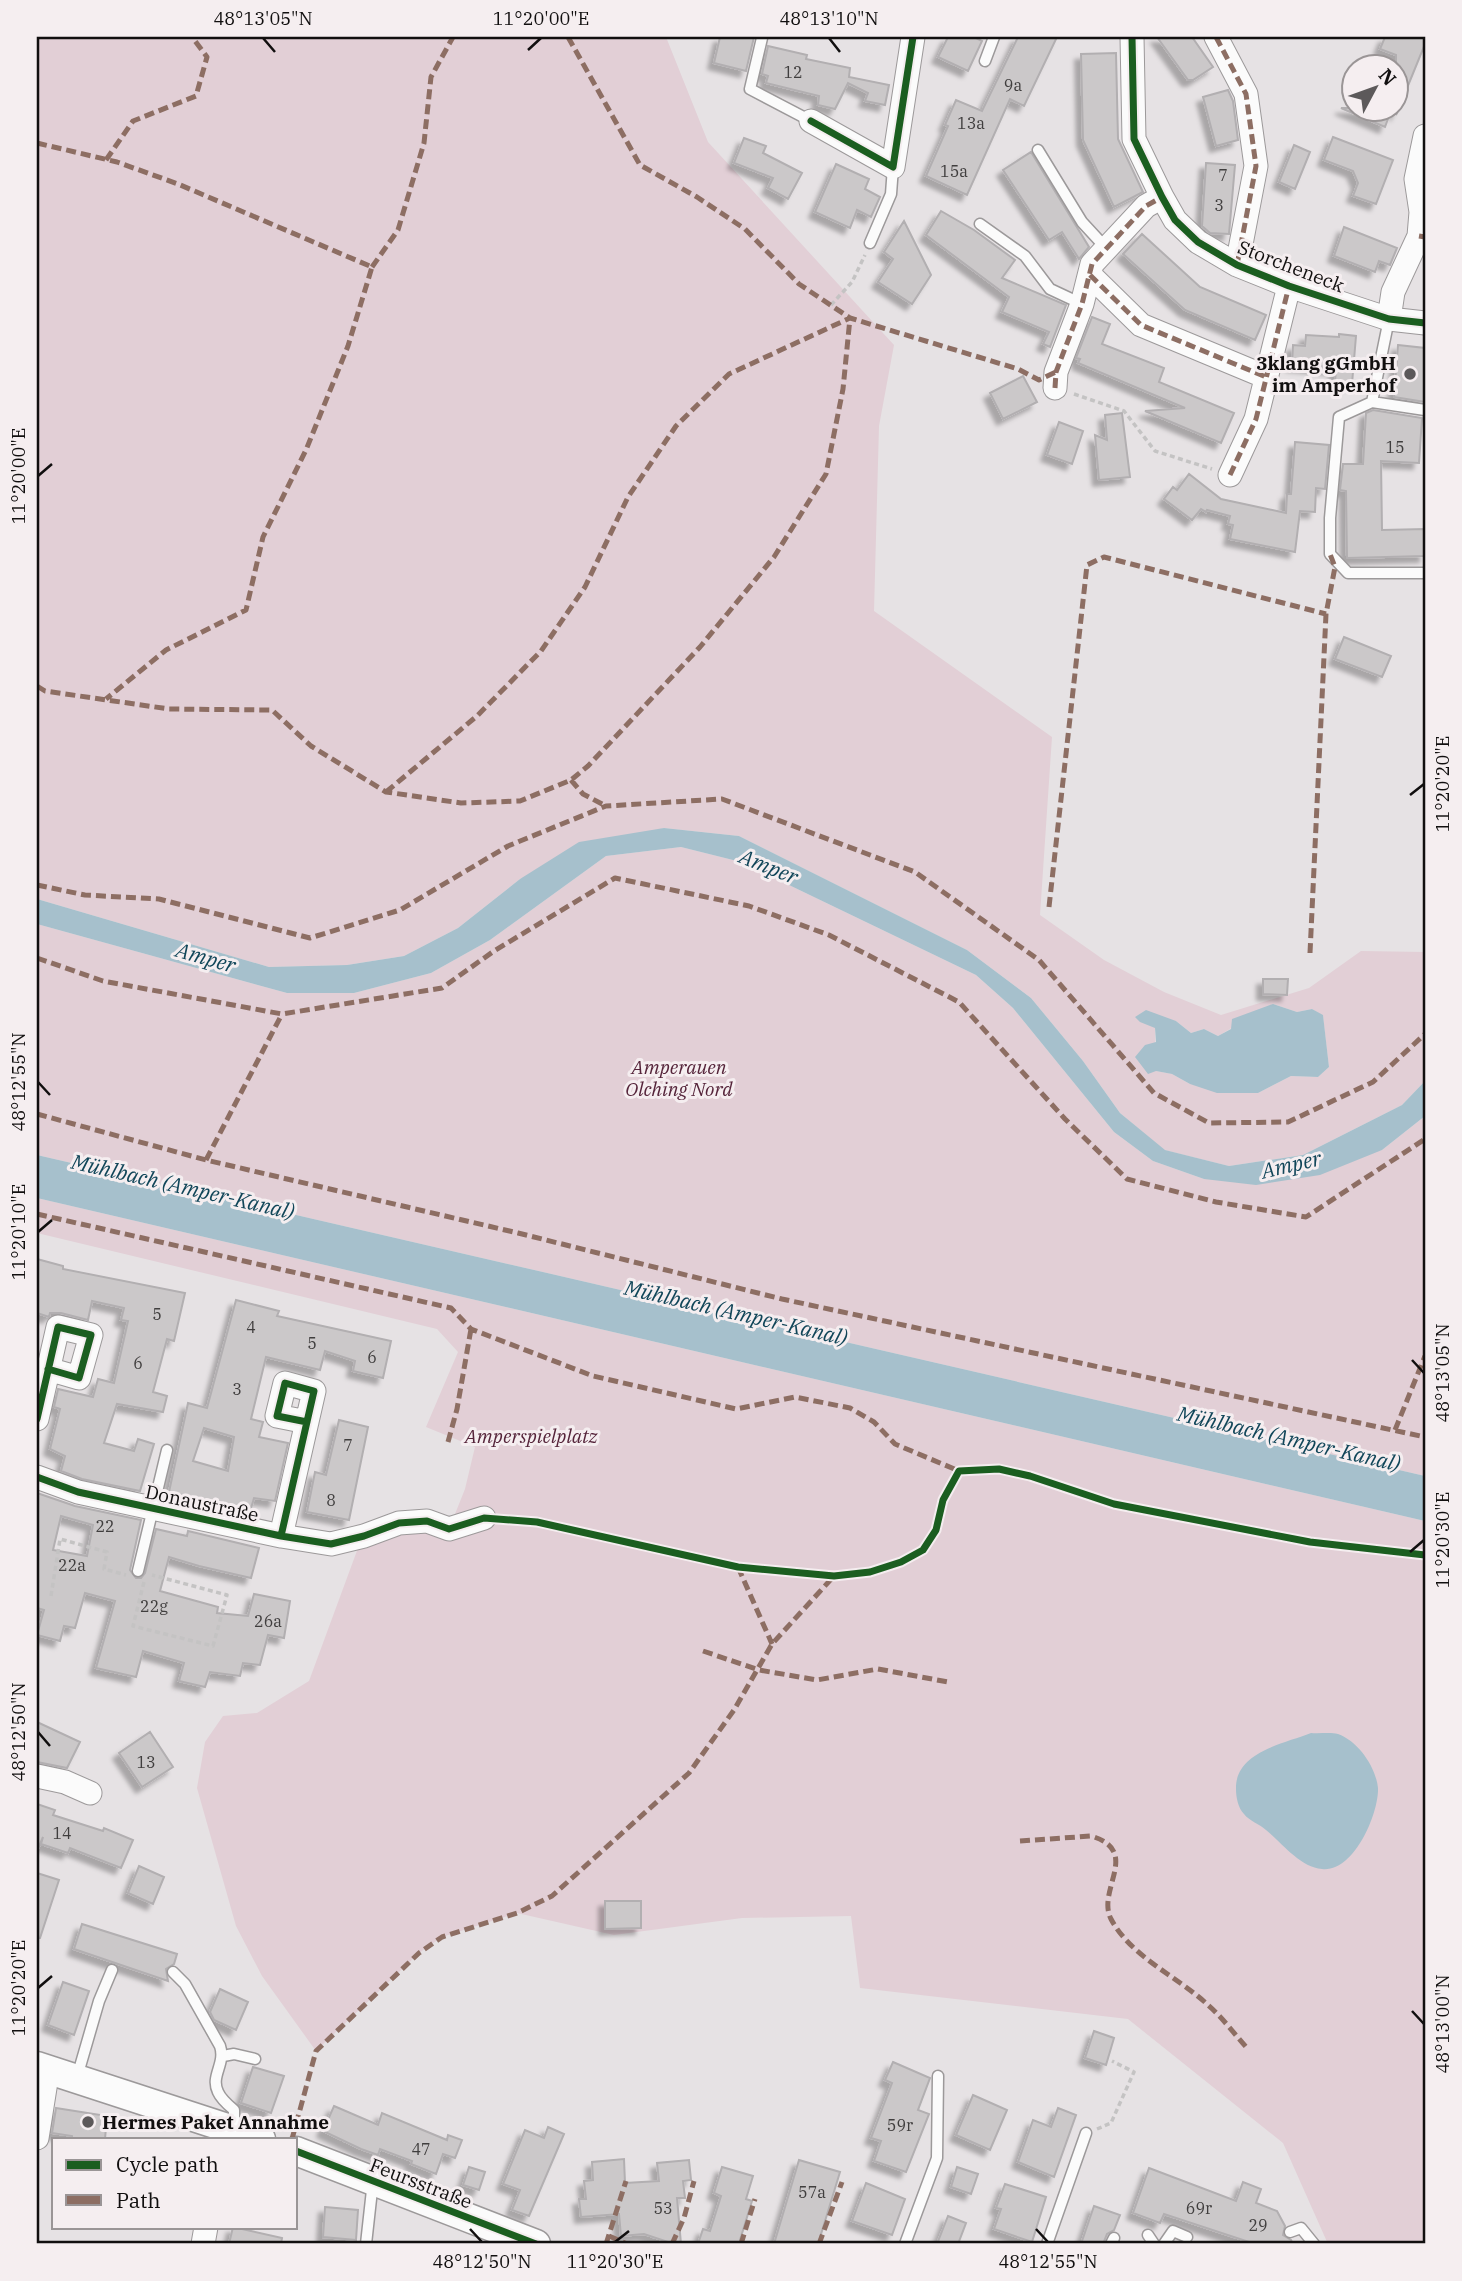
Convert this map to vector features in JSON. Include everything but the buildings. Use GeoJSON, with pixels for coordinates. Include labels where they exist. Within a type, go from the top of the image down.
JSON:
{"type":"FeatureCollection","features":[{"type":"Feature","properties":{"kind":"street"},"geometry":{"type":"LineString","coordinates":[[811,121],[893,167],[914,37]]}},
{"type":"Feature","properties":{"kind":"street","name":"Storcheneck"},"geometry":{"type":"LineString","coordinates":[[1132,37],[1134,139],[1175,220],[1198,242],[1237,265],[1289,286],[1389,319],[1425,323]]}},
{"type":"Feature","properties":{"kind":"street"},"geometry":{"type":"LineString","coordinates":[[1216,37],[1246,94],[1256,166],[1237,265]]}},
{"type":"Feature","properties":{"kind":"street"},"geometry":{"type":"LineString","coordinates":[[1389,319],[1393,292],[1419,236],[1420,212],[1416,179],[1425,136]]}},
{"type":"Feature","properties":{"kind":"street"},"geometry":{"type":"LineString","coordinates":[[1055,388],[1056,372],[1082,304],[1090,275],[1089,269],[1146,206],[1162,197]]}},
{"type":"Feature","properties":{"kind":"street"},"geometry":{"type":"LineString","coordinates":[[1090,275],[1140,325],[1266,377]]}},
{"type":"Feature","properties":{"kind":"street"},"geometry":{"type":"LineString","coordinates":[[1230,475],[1256,419],[1289,286]]}},
{"type":"Feature","properties":{"kind":"street"},"geometry":{"type":"LineString","coordinates":[[37,1419],[48,1369]]}},
{"type":"Feature","properties":{"kind":"street"},"geometry":{"type":"LineString","coordinates":[[281,1536],[307,1422]]}},
{"type":"Feature","properties":{"kind":"street","name":"Donaustraße"},"geometry":{"type":"LineString","coordinates":[[37,1477],[78,1492],[281,1536],[331,1544],[399,1523],[427,1521],[449,1529],[484,1518]]}},
{"type":"Feature","properties":{"kind":"street"},"geometry":{"type":"LineString","coordinates":[[37,1776],[65,1782],[90,1793]]}},
{"type":"Feature","properties":{"kind":"street"},"geometry":{"type":"LineString","coordinates":[[37,2138],[43,2068],[234,2134]]}},
{"type":"Feature","properties":{"kind":"street","name":"Feursstraße"},"geometry":{"type":"LineString","coordinates":[[298,2152],[536,2244]]}},
{"type":"Feature","properties":{"kind":"lane"},"geometry":{"type":"LineString","coordinates":[[985,61],[994,37]]}},
{"type":"Feature","properties":{"kind":"lane"},"geometry":{"type":"LineString","coordinates":[[762,38],[750,89],[811,121]]}},
{"type":"Feature","properties":{"kind":"lane"},"geometry":{"type":"LineString","coordinates":[[1038,150],[1082,222],[1106,248]]}},
{"type":"Feature","properties":{"kind":"lane"},"geometry":{"type":"LineString","coordinates":[[870,243],[891,194],[893,167]]}},
{"type":"Feature","properties":{"kind":"lane"},"geometry":{"type":"LineString","coordinates":[[980,224],[1025,256],[1050,289],[1082,304]]}},
{"type":"Feature","properties":{"kind":"lane"},"geometry":{"type":"LineString","coordinates":[[1372,402],[1389,319]]}},
{"type":"Feature","properties":{"kind":"lane"},"geometry":{"type":"LineString","coordinates":[[1425,410],[1372,402],[1339,416],[1330,518],[1330,554],[1348,573],[1425,573]]}},
{"type":"Feature","properties":{"kind":"lane"},"geometry":{"type":"LineString","coordinates":[[143,1572],[153,1508],[167,1450]]}},
{"type":"Feature","properties":{"kind":"lane"},"geometry":{"type":"LineString","coordinates":[[76,2080],[99,2001],[112,1970]]}},
{"type":"Feature","properties":{"kind":"lane"},"geometry":{"type":"LineString","coordinates":[[173,1972],[185,1984],[223,2056],[215,2078],[216,2086],[218,2094],[233,2110],[234,2134]]}},
{"type":"Feature","properties":{"kind":"lane"},"geometry":{"type":"LineString","coordinates":[[223,2056],[234,2054],[255,2059]]}},
{"type":"Feature","properties":{"kind":"lane"},"geometry":{"type":"LineString","coordinates":[[905,2244],[937,2158],[938,2076]]}},
{"type":"Feature","properties":{"kind":"lane"},"geometry":{"type":"LineString","coordinates":[[1047,2244],[1086,2133]]}},
{"type":"Feature","properties":{"kind":"lane"},"geometry":{"type":"LineString","coordinates":[[366,2244],[373,2181]]}},
{"type":"Feature","properties":{"kind":"lane"},"geometry":{"type":"LineString","coordinates":[[1290,2232],[1301,2228],[1314,2244]]}},
{"type":"Feature","properties":{"kind":"lane"},"geometry":{"type":"LineString","coordinates":[[1164,2244],[1173,2231],[1187,2236]]}},
{"type":"Feature","properties":{"kind":"path"},"geometry":{"type":"LineString","coordinates":[[831,305],[852,282],[870,243]]}},
{"type":"Feature","properties":{"kind":"path"},"geometry":{"type":"LineString","coordinates":[[1055,388],[1124,411],[1155,451],[1230,475]]}},
{"type":"Feature","properties":{"kind":"path"},"geometry":{"type":"LineString","coordinates":[[51,1596],[60,1539],[107,1552],[104,1569],[136,1578],[143,1572]]}},
{"type":"Feature","properties":{"kind":"path"},"geometry":{"type":"LineString","coordinates":[[143,1572],[227,1595],[213,1646],[132,1626],[143,1572]]}},
{"type":"Feature","properties":{"kind":"path"},"geometry":{"type":"LineString","coordinates":[[1086,2133],[1111,2123],[1134,2073],[1112,2061]]}},
{"type":"Feature","properties":{"kind":"green space"},"geometry":{"type":"Polygon","coordinates":[[[37,37],[666,37],[708,142],[894,345],[879,426],[874,611],[1052,737],[1040,915],[1104,960],[1164,992],[1221,1015],[1309,988],[1361,951],[1425,952],[1425,1081],[1402,1105],[1303,1155],[1229,1166],[1164,1150],[1120,1113],[1083,1061],[1031,998],[967,950],[739,836],[664,828],[520,879],[458,928],[404,956],[347,965],[269,967],[37,899],[37,37]],[[1273,1004],[1218,1036],[1204,1029],[1191,1033],[1176,1021],[1155,1028],[1156,1071],[1172,1074],[1190,1084],[1258,1093],[1291,1076],[1318,1077],[1329,1067],[1323,1016],[1312,1009],[1297,1012],[1273,1004]]]}},
{"type":"Feature","properties":{"kind":"green space","name":"Amperauen Olching Nord"},"geometry":{"type":"Polygon","coordinates":[[[681,847],[741,862],[976,975],[1013,1008],[1114,1132],[1153,1161],[1204,1179],[1382,1150],[1425,1116],[1425,1476],[37,1155],[37,924],[287,993],[354,993],[431,973],[490,940],[606,856],[681,847]]]}},
{"type":"Feature","properties":{"kind":"green space","name":"Amperspielplatz"},"geometry":{"type":"Polygon","coordinates":[[[37,1198],[1425,1521],[1425,2244],[1328,2244],[1283,2143],[1128,2019],[860,1988],[851,1916],[742,1918],[614,1935],[517,1913],[442,1937],[419,1953],[316,2051],[262,1976],[236,1926],[197,1788],[205,1742],[223,1716],[257,1713],[309,1681],[358,1548],[427,1521],[449,1529],[465,1489],[475,1447],[426,1427],[458,1352],[437,1329],[37,1233],[37,1198]]]}},
{"type":"Feature","properties":{"kind":"water","name":"Amper"},"geometry":{"type":"Polygon","coordinates":[[[664,828],[739,836],[967,950],[1031,998],[1083,1061],[1120,1113],[1165,1150],[1229,1166],[1303,1155],[1402,1105],[1425,1081],[1425,1116],[1382,1150],[1320,1175],[1256,1185],[1204,1179],[1153,1161],[1114,1132],[1013,1008],[976,975],[741,862],[681,847],[606,856],[490,940],[431,973],[354,993],[287,993],[37,924],[37,899],[269,967],[347,965],[404,956],[458,928],[520,879],[579,842],[664,828]]]}},
{"type":"Feature","properties":{"kind":"water"},"geometry":{"type":"Polygon","coordinates":[[[1273,1004],[1297,1012],[1312,1009],[1323,1015],[1329,1067],[1318,1077],[1291,1076],[1258,1093],[1217,1093],[1190,1084],[1172,1074],[1156,1071],[1148,1074],[1135,1057],[1145,1045],[1156,1042],[1155,1028],[1135,1017],[1146,1010],[1176,1021],[1191,1033],[1204,1029],[1218,1036],[1231,1029],[1232,1019],[1273,1004]]]}},
{"type":"Feature","properties":{"kind":"water"},"geometry":{"type":"Polygon","coordinates":[[[37,1155],[1425,1476],[1425,1521],[37,1198],[37,1155]]]}},
{"type":"Feature","properties":{"kind":"water"},"geometry":{"type":"Polygon","coordinates":[[[1311,1733],[1332,1733],[1345,1737],[1365,1756],[1377,1780],[1377,1799],[1369,1826],[1354,1852],[1334,1868],[1322,1869],[1306,1864],[1246,1816],[1237,1799],[1238,1776],[1243,1766],[1263,1751],[1311,1733]]]}},
{"type":"Feature","properties":{"kind":"marked path"},"geometry":{"type":"LineString","coordinates":[[106,160],[133,121],[196,96],[207,57],[192,37]]}},
{"type":"Feature","properties":{"kind":"marked path"},"geometry":{"type":"LineString","coordinates":[[372,267],[398,230],[424,143],[431,77],[453,37]]}},
{"type":"Feature","properties":{"kind":"marked path"},"geometry":{"type":"LineString","coordinates":[[568,37],[640,165],[697,197],[745,229],[799,284],[850,318],[1018,369],[1039,380],[1056,372]]}},
{"type":"Feature","properties":{"kind":"marked path"},"geometry":{"type":"LineString","coordinates":[[1216,37],[1246,94],[1256,166],[1237,265]]}},
{"type":"Feature","properties":{"kind":"marked path"},"geometry":{"type":"LineString","coordinates":[[37,143],[117,162],[178,184],[372,267],[348,346],[306,450],[263,537],[246,610],[166,650],[106,699]]}},
{"type":"Feature","properties":{"kind":"marked path"},"geometry":{"type":"LineString","coordinates":[[1055,388],[1056,372],[1082,304],[1092,264],[1146,206],[1162,197]]}},
{"type":"Feature","properties":{"kind":"marked path"},"geometry":{"type":"LineString","coordinates":[[1419,236],[1425,237]]}},
{"type":"Feature","properties":{"kind":"marked path"},"geometry":{"type":"LineString","coordinates":[[1090,275],[1141,325],[1266,377]]}},
{"type":"Feature","properties":{"kind":"marked path"},"geometry":{"type":"LineString","coordinates":[[1230,475],[1256,419],[1289,286]]}},
{"type":"Feature","properties":{"kind":"marked path"},"geometry":{"type":"LineString","coordinates":[[37,686],[45,691],[169,709],[272,710],[311,746],[386,792],[461,803],[520,801],[571,780],[588,766],[700,647],[774,557],[826,474],[843,389],[850,318]]}},
{"type":"Feature","properties":{"kind":"marked path"},"geometry":{"type":"LineString","coordinates":[[386,792],[477,716],[541,651],[585,587],[628,497],[676,426],[729,374],[850,318]]}},
{"type":"Feature","properties":{"kind":"marked path"},"geometry":{"type":"LineString","coordinates":[[1310,953],[1326,614],[1335,567],[1330,554]]}},
{"type":"Feature","properties":{"kind":"marked path"},"geometry":{"type":"LineString","coordinates":[[1049,907],[1087,565],[1104,557],[1326,614]]}},
{"type":"Feature","properties":{"kind":"marked path"},"geometry":{"type":"LineString","coordinates":[[571,780],[583,794],[606,806]]}},
{"type":"Feature","properties":{"kind":"marked path"},"geometry":{"type":"LineString","coordinates":[[37,885],[85,895],[159,899],[310,938],[400,910],[508,846],[606,806],[722,799],[915,872],[1039,960],[1154,1093],[1209,1123],[1288,1122],[1373,1082],[1425,1034]]}},
{"type":"Feature","properties":{"kind":"marked path"},"geometry":{"type":"LineString","coordinates":[[37,958],[103,981],[282,1014],[442,988],[494,951],[615,878],[749,906],[829,935],[959,1002],[1065,1119],[1127,1179],[1216,1202],[1306,1217],[1425,1139]]}},
{"type":"Feature","properties":{"kind":"marked path"},"geometry":{"type":"LineString","coordinates":[[206,1160],[282,1014]]}},
{"type":"Feature","properties":{"kind":"marked path"},"geometry":{"type":"LineString","coordinates":[[37,1114],[206,1160],[518,1233],[782,1299],[1425,1437]]}},
{"type":"Feature","properties":{"kind":"marked path"},"geometry":{"type":"LineString","coordinates":[[37,1214],[451,1308],[471,1329],[593,1376],[736,1409],[795,1397],[850,1408],[874,1422],[895,1444],[964,1471]]}},
{"type":"Feature","properties":{"kind":"marked path"},"geometry":{"type":"LineString","coordinates":[[448,1442],[457,1409],[471,1329]]}},
{"type":"Feature","properties":{"kind":"marked path"},"geometry":{"type":"LineString","coordinates":[[1395,1430],[1425,1356]]}},
{"type":"Feature","properties":{"kind":"marked path"},"geometry":{"type":"LineString","coordinates":[[738,1567],[772,1644]]}},
{"type":"Feature","properties":{"kind":"marked path"},"geometry":{"type":"LineString","coordinates":[[292,2138],[316,2051],[419,1953],[442,1937],[517,1913],[552,1896],[689,1773],[734,1710],[772,1644],[834,1576]]}},
{"type":"Feature","properties":{"kind":"marked path"},"geometry":{"type":"LineString","coordinates":[[703,1651],[759,1670],[817,1680],[878,1669],[948,1682]]}},
{"type":"Feature","properties":{"kind":"marked path"},"geometry":{"type":"LineString","coordinates":[[1020,1841],[1091,1836],[1106,1843],[1114,1851],[1116,1861],[1109,1896],[1111,1919],[1130,1944],[1208,2005],[1248,2049]]}},
{"type":"Feature","properties":{"kind":"marked path"},"geometry":{"type":"LineString","coordinates":[[606,2244],[626,2181]]}},
{"type":"Feature","properties":{"kind":"marked path"},"geometry":{"type":"LineString","coordinates":[[672,2244],[684,2218],[694,2181]]}},
{"type":"Feature","properties":{"kind":"marked path"},"geometry":{"type":"LineString","coordinates":[[819,2244],[842,2182]]}},
{"type":"Feature","properties":{"kind":"marked path"},"geometry":{"type":"LineString","coordinates":[[741,2244],[755,2199]]}},
{"type":"Feature","properties":{"kind":"marked path"},"geometry":{"type":"LineString","coordinates":[[609,2236],[627,2244]]}},
{"type":"Feature","properties":{"kind":"cycle path"},"geometry":{"type":"LineString","coordinates":[[811,121],[893,167],[913,37]]}},
{"type":"Feature","properties":{"kind":"cycle path"},"geometry":{"type":"LineString","coordinates":[[1132,37],[1134,139],[1175,220],[1198,242],[1237,265],[1289,286],[1389,319],[1425,323]]}},
{"type":"Feature","properties":{"kind":"cycle path"},"geometry":{"type":"LineString","coordinates":[[37,1419],[58,1327],[91,1335],[79,1378],[48,1369]]}},
{"type":"Feature","properties":{"kind":"cycle path"},"geometry":{"type":"LineString","coordinates":[[281,1536],[314,1391],[285,1383],[277,1416],[307,1422]]}},
{"type":"Feature","properties":{"kind":"cycle path"},"geometry":{"type":"LineString","coordinates":[[37,1477],[78,1492],[281,1536],[331,1544],[399,1523],[427,1521],[449,1529],[484,1518],[537,1522],[738,1567],[834,1576],[870,1572],[901,1562],[923,1550],[936,1530],[943,1500],[959,1471],[999,1469],[1030,1476],[1114,1504],[1310,1542],[1425,1555]]}},
{"type":"Feature","properties":{"kind":"cycle path"},"geometry":{"type":"LineString","coordinates":[[298,2152],[536,2244]]}},
{"type":"Feature","properties":{"kind":"place","name":"3klang gGmbH im Amperhof"},"geometry":{"type":"Point","coordinates":[1410,374]}},
{"type":"Feature","properties":{"kind":"place","name":"Hermes Paket Annahme"},"geometry":{"type":"Point","coordinates":[88,2122]}},
{"type":"Feature","properties":{"kind":"water label","name":"Mühlbach (Amper-Kanal)"},"geometry":{"type":"Point","coordinates":[183,1186]}},
{"type":"Feature","properties":{"kind":"water label","name":"Mühlbach (Amper-Kanal)"},"geometry":{"type":"Point","coordinates":[736,1312]}},
{"type":"Feature","properties":{"kind":"water label","name":"Mühlbach (Amper-Kanal)"},"geometry":{"type":"Point","coordinates":[1289,1438]}}]}
